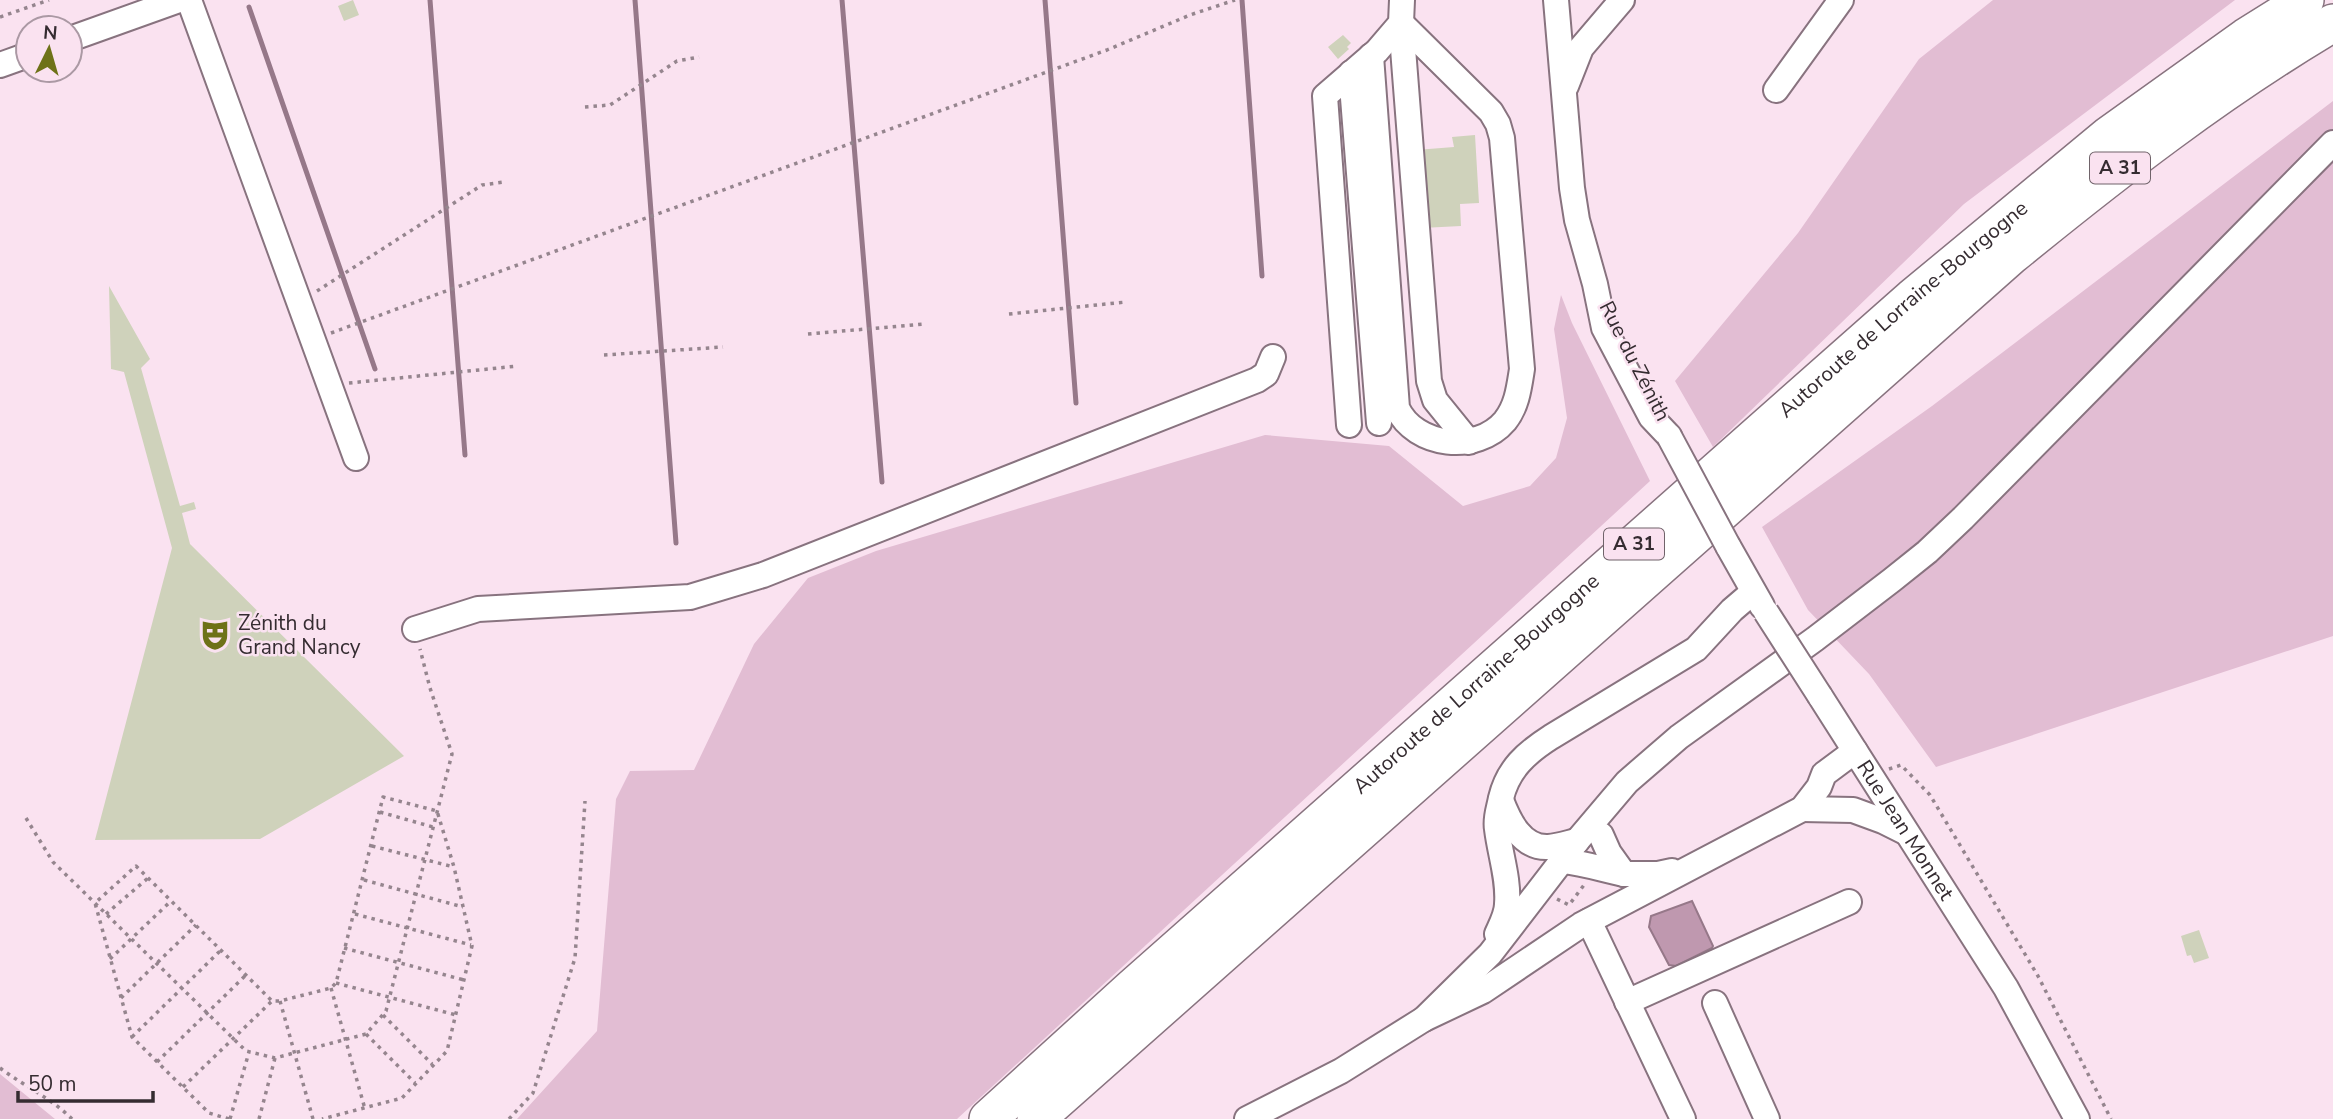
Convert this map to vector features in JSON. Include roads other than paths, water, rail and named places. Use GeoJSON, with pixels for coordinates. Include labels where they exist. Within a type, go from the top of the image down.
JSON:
{"type":"FeatureCollection","features":[{"type":"Feature","properties":{"kind":"highway","name":"Autoroute de Lorraine-Bourgogne"},"geometry":{"type":"LineString","coordinates":[[988,1119],[1153,969],[1912,298],[2109,135],[2246,37],[2305,0]]}},
{"type":"Feature","properties":{"kind":"highway","name":"Autoroute de Lorraine-Bourgogne"},"geometry":{"type":"LineString","coordinates":[[1036,1119],[2011,256],[2102,181],[2187,117],[2277,56],[2333,23]]}},
{"type":"Feature","properties":{"kind":"street"},"geometry":{"type":"LineString","coordinates":[[84,34],[179,0]]}},
{"type":"Feature","properties":{"kind":"street"},"geometry":{"type":"LineString","coordinates":[[189,0],[356,457]]}},
{"type":"Feature","properties":{"kind":"street","name":"Rue du Zénith"},"geometry":{"type":"LineString","coordinates":[[1556,0],[1572,188],[1577,220],[1604,328],[1650,417],[1669,436],[1728,546]]}},
{"type":"Feature","properties":{"kind":"street"},"geometry":{"type":"LineString","coordinates":[[1564,94],[1570,71],[1581,48],[1622,0]]}},
{"type":"Feature","properties":{"kind":"street"},"geometry":{"type":"LineString","coordinates":[[1776,90],[1841,0]]}},
{"type":"Feature","properties":{"kind":"street"},"geometry":{"type":"LineString","coordinates":[[1349,425],[1325,96],[1371,56],[1402,12]]}},
{"type":"Feature","properties":{"kind":"street"},"geometry":{"type":"LineString","coordinates":[[1371,56],[1397,408],[1410,427],[1445,442],[1481,439],[1506,421],[1514,407],[1522,369],[1502,138],[1491,112],[1402,12]]}},
{"type":"Feature","properties":{"kind":"street"},"geometry":{"type":"LineString","coordinates":[[1402,12],[1429,381],[1435,400],[1469,442]]}},
{"type":"Feature","properties":{"kind":"street"},"geometry":{"type":"LineString","coordinates":[[1352,73],[1379,423]]}},
{"type":"Feature","properties":{"kind":"street"},"geometry":{"type":"LineString","coordinates":[[1435,1015],[1574,855],[1627,782],[1665,749],[1815,639],[1927,552],[2333,143]]}},
{"type":"Feature","properties":{"kind":"street"},"geometry":{"type":"LineString","coordinates":[[415,629],[478,609],[690,597],[763,575],[1257,380],[1266,374],[1273,357]]}},
{"type":"Feature","properties":{"kind":"street","name":"Rue Jean Monnet"},"geometry":{"type":"LineString","coordinates":[[1728,546],[1760,602],[2006,988],[2077,1119]]}},
{"type":"Feature","properties":{"kind":"street"},"geometry":{"type":"LineString","coordinates":[[1490,954],[1507,906],[1507,888],[1496,814],[1508,776],[1514,766],[1533,749],[1696,649],[1732,610],[1760,602]]}},
{"type":"Feature","properties":{"kind":"street"},"geometry":{"type":"LineString","coordinates":[[1435,1015],[1497,962],[1537,920],[1574,855],[1601,835],[1635,793],[1665,749]]}},
{"type":"Feature","properties":{"kind":"street"},"geometry":{"type":"LineString","coordinates":[[1247,1119],[1341,1071],[1435,1015],[1483,991],[1589,921],[1802,809],[1819,787],[1824,774],[1855,751]]}},
{"type":"Feature","properties":{"kind":"street"},"geometry":{"type":"LineString","coordinates":[[1501,800],[1508,819],[1530,843],[1574,855],[1596,869],[1624,874],[1658,874],[1693,867]]}},
{"type":"Feature","properties":{"kind":"street"},"geometry":{"type":"LineString","coordinates":[[1802,809],[1853,810],[1907,833]]}},
{"type":"Feature","properties":{"kind":"street"},"geometry":{"type":"LineString","coordinates":[[1601,835],[1609,853],[1624,874]]}},
{"type":"Feature","properties":{"kind":"street"},"geometry":{"type":"LineString","coordinates":[[1628,1002],[1849,902]]}},
{"type":"Feature","properties":{"kind":"street"},"geometry":{"type":"LineString","coordinates":[[1589,921],[1683,1119]]}},
{"type":"Feature","properties":{"kind":"street"},"geometry":{"type":"LineString","coordinates":[[1714,1003],[1767,1119]]}},
{"type":"Feature","properties":{"kind":"waterway"},"geometry":{"type":"LineString","coordinates":[[430,0],[465,455]]}},
{"type":"Feature","properties":{"kind":"waterway"},"geometry":{"type":"LineString","coordinates":[[635,0],[676,543]]}},
{"type":"Feature","properties":{"kind":"waterway"},"geometry":{"type":"LineString","coordinates":[[842,0],[882,482]]}},
{"type":"Feature","properties":{"kind":"waterway"},"geometry":{"type":"LineString","coordinates":[[1045,0],[1076,403]]}},
{"type":"Feature","properties":{"kind":"waterway"},"geometry":{"type":"LineString","coordinates":[[1242,0],[1262,276]]}},
{"type":"Feature","properties":{"kind":"waterway"},"geometry":{"type":"LineString","coordinates":[[249,7],[375,369]]}},
{"type":"Feature","properties":{"kind":"place","name":"Zénith du Grand Nancy"},"geometry":{"type":"Point","coordinates":[215,635]}}]}
